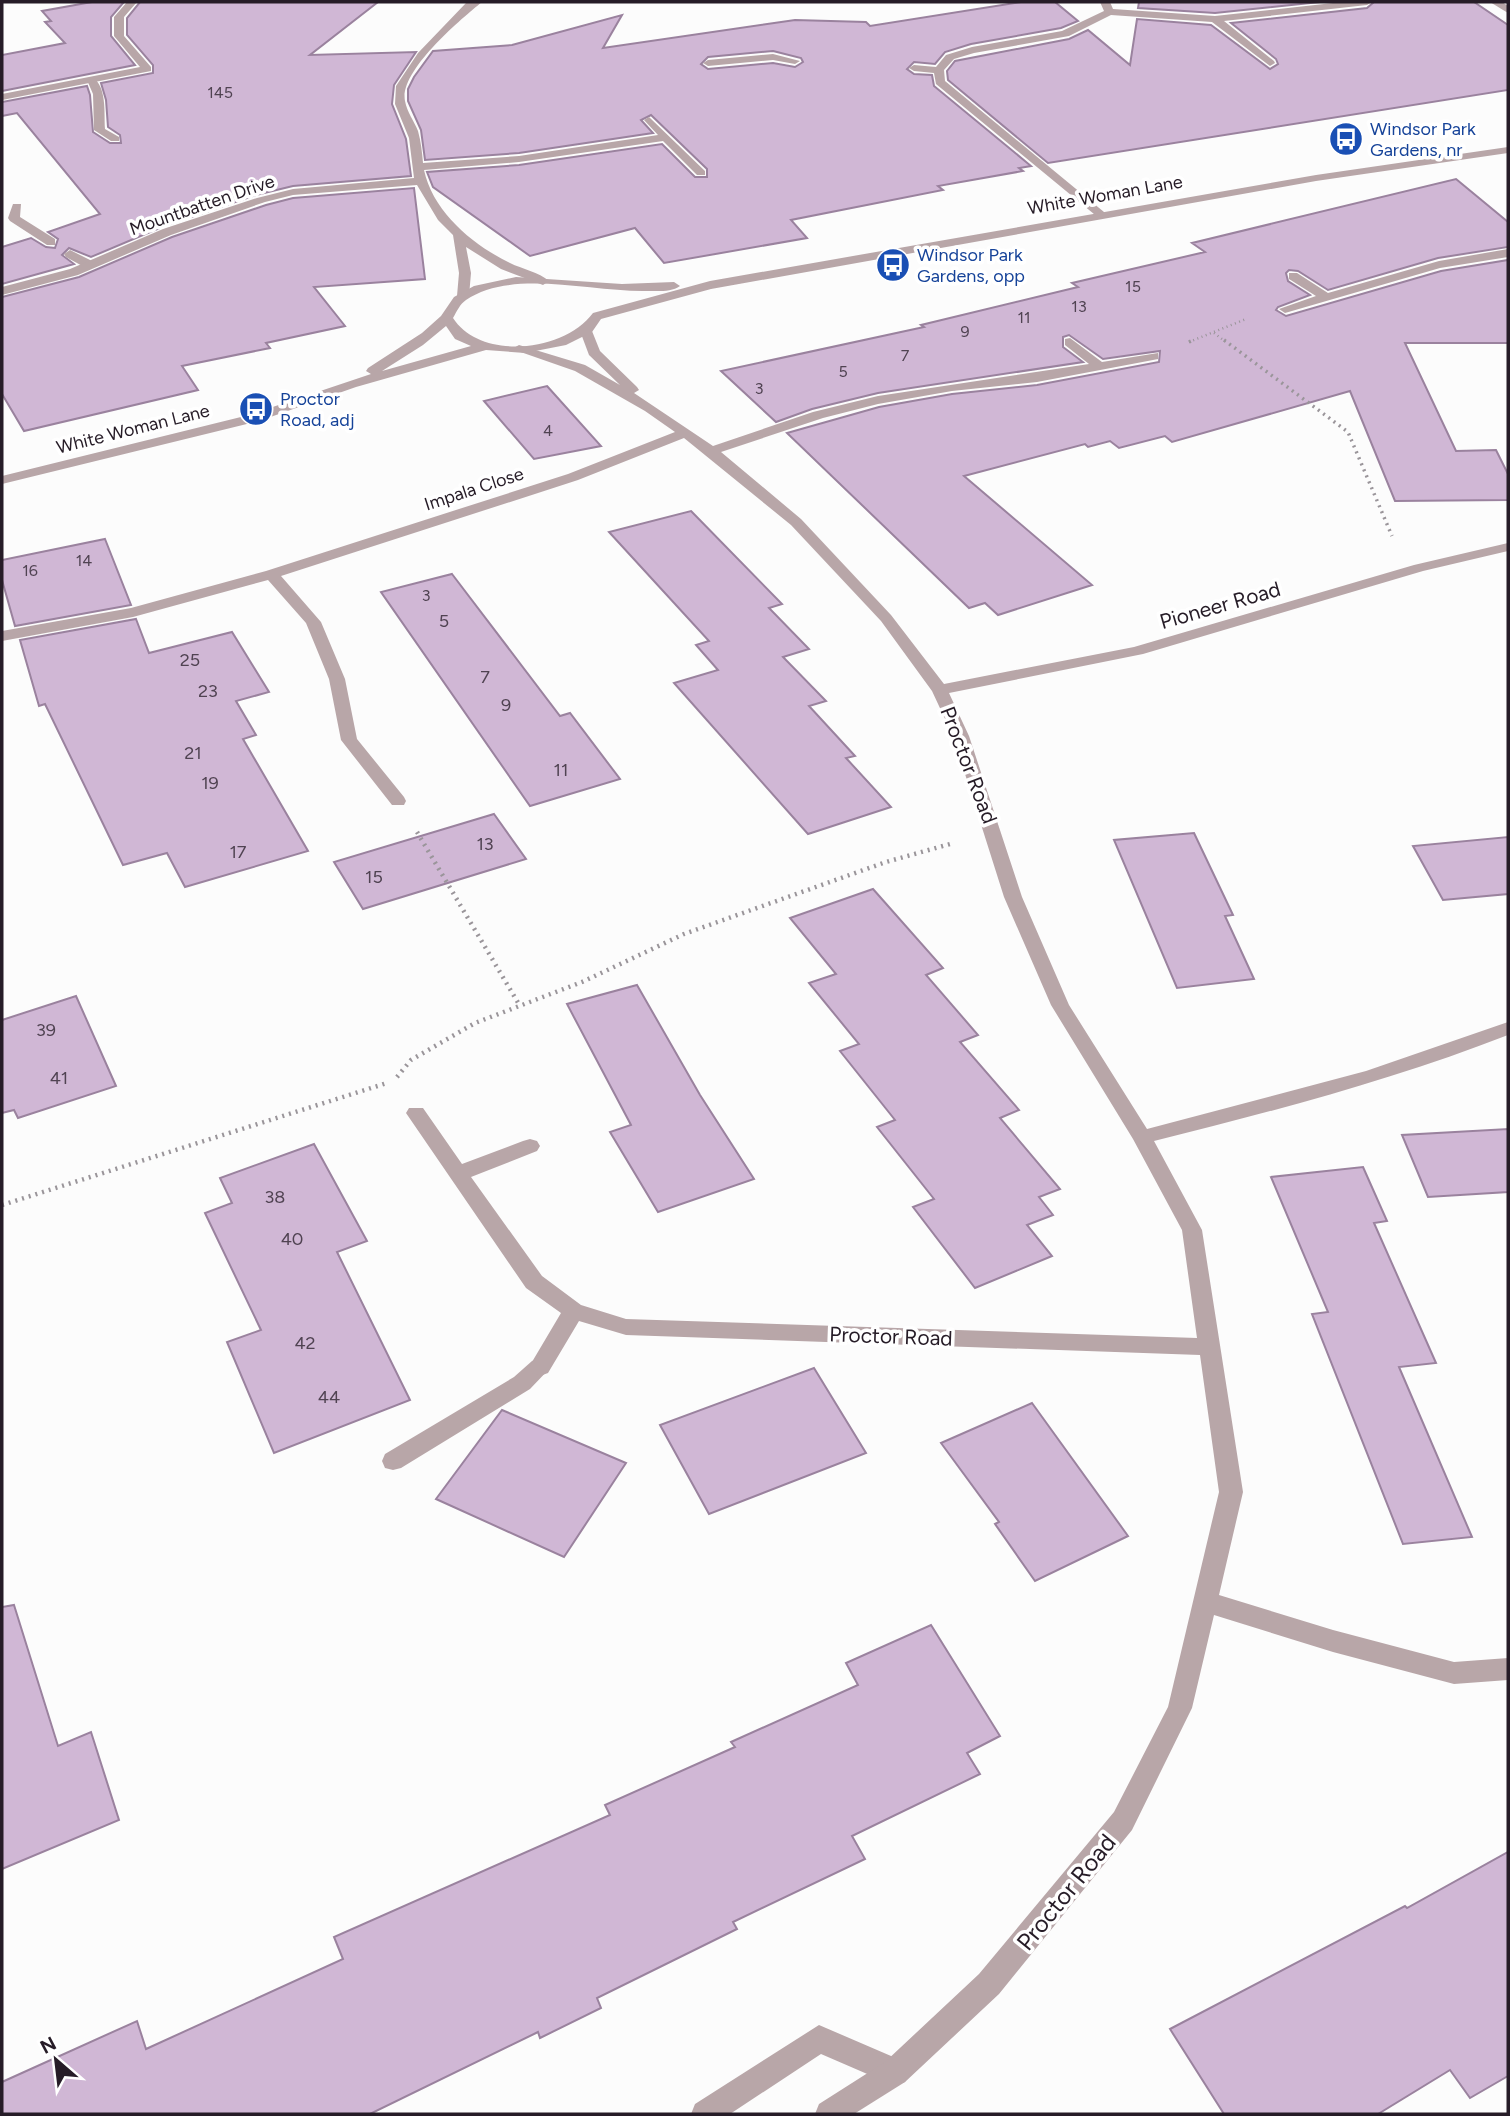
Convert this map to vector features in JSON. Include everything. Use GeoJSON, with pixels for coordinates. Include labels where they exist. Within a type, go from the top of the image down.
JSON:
{"type":"FeatureCollection","features":[{"type":"Feature","properties":{"kind":"street"},"geometry":{"type":"LineString","coordinates":[[2,97],[146,69],[119,36],[119,17],[132,2]]}},
{"type":"Feature","properties":{"kind":"street"},"geometry":{"type":"LineString","coordinates":[[1100,215],[940,82],[939,70],[950,57],[972,50],[1065,34],[1107,7],[1215,19],[1367,2]]}},
{"type":"Feature","properties":{"kind":"street"},"geometry":{"type":"LineString","coordinates":[[1495,2],[1508,10]]}},
{"type":"Feature","properties":{"kind":"street"},"geometry":{"type":"LineString","coordinates":[[469,4],[411,68],[400,88],[400,104],[412,131],[420,181],[438,213],[458,236],[505,266],[543,281]]}},
{"type":"Feature","properties":{"kind":"street"},"geometry":{"type":"LineString","coordinates":[[1215,19],[1270,63]]}},
{"type":"Feature","properties":{"kind":"street"},"geometry":{"type":"LineString","coordinates":[[708,63],[773,57],[795,61]]}},
{"type":"Feature","properties":{"kind":"street"},"geometry":{"type":"LineString","coordinates":[[914,68],[939,70]]}},
{"type":"Feature","properties":{"kind":"street"},"geometry":{"type":"LineString","coordinates":[[92,80],[98,94],[100,130],[115,139]]}},
{"type":"Feature","properties":{"kind":"street"},"geometry":{"type":"LineString","coordinates":[[649,120],[701,173]]}},
{"type":"Feature","properties":{"kind":"street"},"geometry":{"type":"LineString","coordinates":[[419,167],[519,159],[666,137]]}},
{"type":"Feature","properties":{"kind":"street","name":"White Woman Lane"},"geometry":{"type":"LineString","coordinates":[[563,285],[591,299],[597,316],[710,285],[1316,178],[1508,149]]}},
{"type":"Feature","properties":{"kind":"street","name":"Mountbatten Drive"},"geometry":{"type":"LineString","coordinates":[[2,291],[74,272],[167,232],[293,192],[420,181]]}},
{"type":"Feature","properties":{"kind":"street"},"geometry":{"type":"LineString","coordinates":[[17,206],[14,218],[51,242]]}},
{"type":"Feature","properties":{"kind":"street"},"geometry":{"type":"LineString","coordinates":[[458,236],[465,273],[463,296]]}},
{"type":"Feature","properties":{"kind":"street"},"geometry":{"type":"LineString","coordinates":[[1285,309],[1439,265],[1508,253]]}},
{"type":"Feature","properties":{"kind":"street"},"geometry":{"type":"LineString","coordinates":[[71,254],[90,265]]}},
{"type":"Feature","properties":{"kind":"street"},"geometry":{"type":"LineString","coordinates":[[1293,276],[1326,297]]}},
{"type":"Feature","properties":{"kind":"street","name":"White Woman Lane"},"geometry":{"type":"LineString","coordinates":[[351,384],[417,345],[447,318],[451,306],[463,296],[486,286],[513,281],[620,288],[710,285]]}},
{"type":"Feature","properties":{"kind":"street"},"geometry":{"type":"LineString","coordinates":[[586,331],[597,316]]}},
{"type":"Feature","properties":{"kind":"street","name":"White Woman Lane"},"geometry":{"type":"LineString","coordinates":[[447,318],[460,336],[486,346],[519,349],[558,344],[586,331]]}},
{"type":"Feature","properties":{"kind":"street","name":"Proctor Road"},"geometry":{"type":"LineString","coordinates":[[586,331],[594,352],[650,408]]}},
{"type":"Feature","properties":{"kind":"street"},"geometry":{"type":"LineString","coordinates":[[1070,342],[1100,366]]}},
{"type":"Feature","properties":{"kind":"street","name":"White Woman Lane"},"geometry":{"type":"LineString","coordinates":[[2,480],[254,418],[351,384],[486,346]]}},
{"type":"Feature","properties":{"kind":"street","name":"Proctor Road"},"geometry":{"type":"LineString","coordinates":[[519,349],[580,368],[650,408],[686,433],[805,531],[886,618],[940,690],[961,736],[1013,897],[1060,1005],[1142,1137],[1192,1230],[1231,1492],[1180,1708],[1123,1821],[989,1984],[895,2072],[829,2114]]}},
{"type":"Feature","properties":{"kind":"street"},"geometry":{"type":"LineString","coordinates":[[711,452],[818,415],[877,400],[951,387],[1037,378],[1153,356]]}},
{"type":"Feature","properties":{"kind":"street","name":"Impala Close"},"geometry":{"type":"LineString","coordinates":[[2,636],[133,612],[271,574],[573,477],[686,433]]}},
{"type":"Feature","properties":{"kind":"street","name":"Pioneer Road"},"geometry":{"type":"LineString","coordinates":[[940,690],[1137,651],[1419,568],[1508,547]]}},
{"type":"Feature","properties":{"kind":"street"},"geometry":{"type":"LineString","coordinates":[[271,574],[313,622],[337,679],[349,740],[398,801]]}},
{"type":"Feature","properties":{"kind":"street"},"geometry":{"type":"LineString","coordinates":[[1142,1137],[1315,1093],[1457,1049],[1508,1028]]}},
{"type":"Feature","properties":{"kind":"street","name":"Proctor Road"},"geometry":{"type":"LineString","coordinates":[[416,1113],[534,1282],[574,1311],[626,1327],[1210,1347]]}},
{"type":"Feature","properties":{"kind":"street"},"geometry":{"type":"LineString","coordinates":[[457,1174],[530,1146]]}},
{"type":"Feature","properties":{"kind":"street"},"geometry":{"type":"LineString","coordinates":[[393,1461],[522,1383],[540,1367],[574,1311]]}},
{"type":"Feature","properties":{"kind":"street"},"geometry":{"type":"LineString","coordinates":[[1207,1602],[1333,1641],[1454,1673],[1508,1670]]}},
{"type":"Feature","properties":{"kind":"street"},"geometry":{"type":"LineString","coordinates":[[705,2114],[819,2039],[895,2072]]}},
{"type":"Feature","properties":{"kind":"path"},"geometry":{"type":"LineString","coordinates":[[1153,356],[1278,305],[1285,309]]}},
{"type":"Feature","properties":{"kind":"path"},"geometry":{"type":"LineString","coordinates":[[1214,333],[1348,432],[1398,550],[1419,568]]}},
{"type":"Feature","properties":{"kind":"path"},"geometry":{"type":"LineString","coordinates":[[398,801],[520,1006]]}},
{"type":"Feature","properties":{"kind":"path"},"geometry":{"type":"LineString","coordinates":[[2,1205],[395,1080],[411,1060],[475,1023],[582,982],[684,934],[886,862],[994,832]]}},
{"type":"Feature","properties":{"kind":"building"},"geometry":{"type":"Polygon","coordinates":[[[92,2],[124,2],[111,17],[111,36],[135,65],[2,91],[2,55],[65,43],[45,22],[51,21],[42,11],[92,2]]]}},
{"type":"Feature","properties":{"kind":"building"},"geometry":{"type":"Polygon","coordinates":[[[140,2],[378,2],[310,55],[416,52],[394,85],[392,104],[406,139],[411,176],[293,186],[256,195],[162,227],[91,257],[69,248],[62,255],[74,264],[2,284],[2,247],[31,238],[46,247],[55,248],[58,239],[48,232],[100,214],[17,113],[2,116],[2,102],[87,86],[93,132],[110,143],[121,143],[120,135],[108,127],[106,100],[101,83],[153,73],[153,65],[127,35],[127,18],[140,2]]]}},
{"type":"Feature","properties":{"kind":"building"},"geometry":{"type":"Polygon","coordinates":[[[1021,2],[1055,2],[1078,21],[1061,28],[971,44],[945,52],[935,64],[914,62],[907,69],[914,74],[932,75],[934,86],[1031,166],[1019,168],[1023,171],[938,186],[943,190],[791,220],[807,238],[664,263],[635,228],[530,256],[433,187],[427,172],[519,165],[662,144],[695,177],[707,177],[707,169],[651,115],[641,120],[653,133],[519,153],[425,160],[421,130],[408,101],[408,89],[414,77],[433,51],[512,45],[622,15],[603,48],[795,20],[866,22],[870,26],[1021,2]],[[773,51],[708,57],[701,64],[708,69],[773,63],[795,67],[803,62],[801,58],[773,51]]]}},
{"type":"Feature","properties":{"kind":"building"},"geometry":{"type":"Polygon","coordinates":[[[1139,2],[1320,2],[1215,13],[1138,8],[1139,2]]]}},
{"type":"Feature","properties":{"kind":"building"},"geometry":{"type":"Polygon","coordinates":[[[1374,2],[1474,2],[1508,25],[1508,90],[1048,163],[948,80],[947,71],[955,61],[1069,39],[1088,30],[1130,65],[1137,19],[1211,25],[1270,69],[1278,64],[1276,59],[1231,23],[1367,8],[1374,2]]]}},
{"type":"Feature","properties":{"kind":"building"},"geometry":{"type":"Polygon","coordinates":[[[1456,179],[1508,222],[1508,247],[1438,258],[1328,290],[1298,271],[1289,270],[1286,273],[1288,281],[1310,295],[1276,310],[1286,316],[1441,271],[1508,260],[1508,343],[1405,343],[1456,451],[1496,450],[1508,474],[1508,500],[1395,501],[1350,391],[1172,442],[1165,436],[1119,448],[1110,441],[1088,447],[1085,444],[964,476],[1092,585],[998,615],[985,603],[969,608],[787,433],[879,407],[952,394],[1037,385],[1159,362],[1160,351],[1103,359],[1069,335],[1063,337],[1063,347],[1083,362],[878,393],[812,409],[776,422],[721,371],[924,327],[921,325],[1078,287],[1072,283],[1205,252],[1192,243],[1456,179]]]}},
{"type":"Feature","properties":{"kind":"building"},"geometry":{"type":"Polygon","coordinates":[[[414,188],[425,279],[314,287],[345,326],[266,343],[270,348],[182,366],[198,390],[24,431],[2,394],[2,297],[79,277],[172,237],[266,205],[293,198],[414,188]]]}},
{"type":"Feature","properties":{"kind":"building"},"geometry":{"type":"Polygon","coordinates":[[[547,386],[601,446],[534,459],[484,401],[547,386]]]}},
{"type":"Feature","properties":{"kind":"building"},"geometry":{"type":"Polygon","coordinates":[[[691,511],[782,604],[769,608],[809,649],[783,657],[826,701],[809,706],[855,756],[846,758],[891,807],[808,834],[674,683],[718,670],[696,645],[709,641],[609,532],[691,511]]]}},
{"type":"Feature","properties":{"kind":"building"},"geometry":{"type":"Polygon","coordinates":[[[105,539],[131,605],[15,626],[2,580],[2,560],[105,539]]]}},
{"type":"Feature","properties":{"kind":"building"},"geometry":{"type":"Polygon","coordinates":[[[452,574],[560,716],[570,713],[620,779],[530,806],[381,592],[452,574]]]}},
{"type":"Feature","properties":{"kind":"building"},"geometry":{"type":"Polygon","coordinates":[[[136,619],[149,653],[232,632],[269,692],[236,701],[256,735],[243,739],[308,851],[185,887],[167,853],[123,865],[45,704],[39,706],[20,640],[136,619]]]}},
{"type":"Feature","properties":{"kind":"building"},"geometry":{"type":"Polygon","coordinates":[[[494,814],[526,859],[363,909],[334,862],[494,814]]]}},
{"type":"Feature","properties":{"kind":"building"},"geometry":{"type":"Polygon","coordinates":[[[1194,833],[1233,915],[1225,916],[1254,979],[1177,988],[1114,840],[1194,833]]]}},
{"type":"Feature","properties":{"kind":"building"},"geometry":{"type":"Polygon","coordinates":[[[1508,837],[1508,894],[1443,900],[1413,846],[1508,837]]]}},
{"type":"Feature","properties":{"kind":"building"},"geometry":{"type":"Polygon","coordinates":[[[873,889],[943,968],[926,975],[978,1035],[960,1042],[1019,1110],[1000,1118],[1060,1189],[1039,1197],[1053,1215],[1027,1225],[1052,1256],[975,1288],[913,1207],[934,1199],[877,1127],[895,1120],[840,1051],[859,1044],[809,983],[836,974],[790,918],[873,889]]]}},
{"type":"Feature","properties":{"kind":"building"},"geometry":{"type":"Polygon","coordinates":[[[637,985],[700,1095],[754,1179],[658,1212],[610,1132],[631,1125],[567,1004],[637,985]]]}},
{"type":"Feature","properties":{"kind":"building"},"geometry":{"type":"Polygon","coordinates":[[[76,996],[116,1086],[18,1118],[14,1110],[2,1113],[2,1020],[76,996]]]}},
{"type":"Feature","properties":{"kind":"building"},"geometry":{"type":"Polygon","coordinates":[[[1508,1129],[1508,1192],[1428,1197],[1402,1135],[1508,1129]]]}},
{"type":"Feature","properties":{"kind":"building"},"geometry":{"type":"Polygon","coordinates":[[[314,1144],[367,1241],[337,1252],[410,1400],[274,1453],[227,1342],[261,1330],[205,1213],[232,1203],[220,1178],[314,1144]]]}},
{"type":"Feature","properties":{"kind":"building"},"geometry":{"type":"Polygon","coordinates":[[[1363,1167],[1387,1221],[1374,1223],[1436,1363],[1399,1367],[1472,1537],[1403,1544],[1312,1314],[1328,1312],[1271,1177],[1363,1167]]]}},
{"type":"Feature","properties":{"kind":"building"},"geometry":{"type":"Polygon","coordinates":[[[814,1368],[866,1453],[709,1514],[660,1425],[814,1368]]]}},
{"type":"Feature","properties":{"kind":"building"},"geometry":{"type":"Polygon","coordinates":[[[1032,1403],[1128,1536],[1035,1581],[995,1524],[999,1522],[941,1443],[1032,1403]]]}},
{"type":"Feature","properties":{"kind":"building"},"geometry":{"type":"Polygon","coordinates":[[[502,1410],[626,1463],[564,1557],[436,1499],[502,1410]]]}},
{"type":"Feature","properties":{"kind":"building"},"geometry":{"type":"Polygon","coordinates":[[[14,1605],[58,1746],[91,1732],[119,1820],[2,1869],[2,1607],[14,1605]]]}},
{"type":"Feature","properties":{"kind":"building"},"geometry":{"type":"Polygon","coordinates":[[[931,1625],[1000,1736],[967,1753],[980,1774],[852,1836],[865,1859],[733,1922],[737,1929],[597,1998],[601,2008],[540,2038],[538,2032],[370,2114],[2,2114],[2,2082],[137,2021],[146,2049],[343,1959],[334,1937],[610,1815],[605,1805],[735,1747],[731,1742],[858,1685],[846,1663],[931,1625]]]}},
{"type":"Feature","properties":{"kind":"building"},"geometry":{"type":"Polygon","coordinates":[[[1508,1852],[1508,2076],[1470,2098],[1450,2070],[1378,2114],[1224,2114],[1170,2029],[1405,1906],[1407,1908],[1508,1852]]]}},
{"type":"Feature","properties":{"kind":"place","name":"Windsor Park Gardens, nr"},"geometry":{"type":"Point","coordinates":[1346,139]}},
{"type":"Feature","properties":{"kind":"place","name":"Windsor Park Gardens, opp"},"geometry":{"type":"Point","coordinates":[893,265]}},
{"type":"Feature","properties":{"kind":"place","name":"Proctor Road, adj"},"geometry":{"type":"Point","coordinates":[256,409]}}]}
